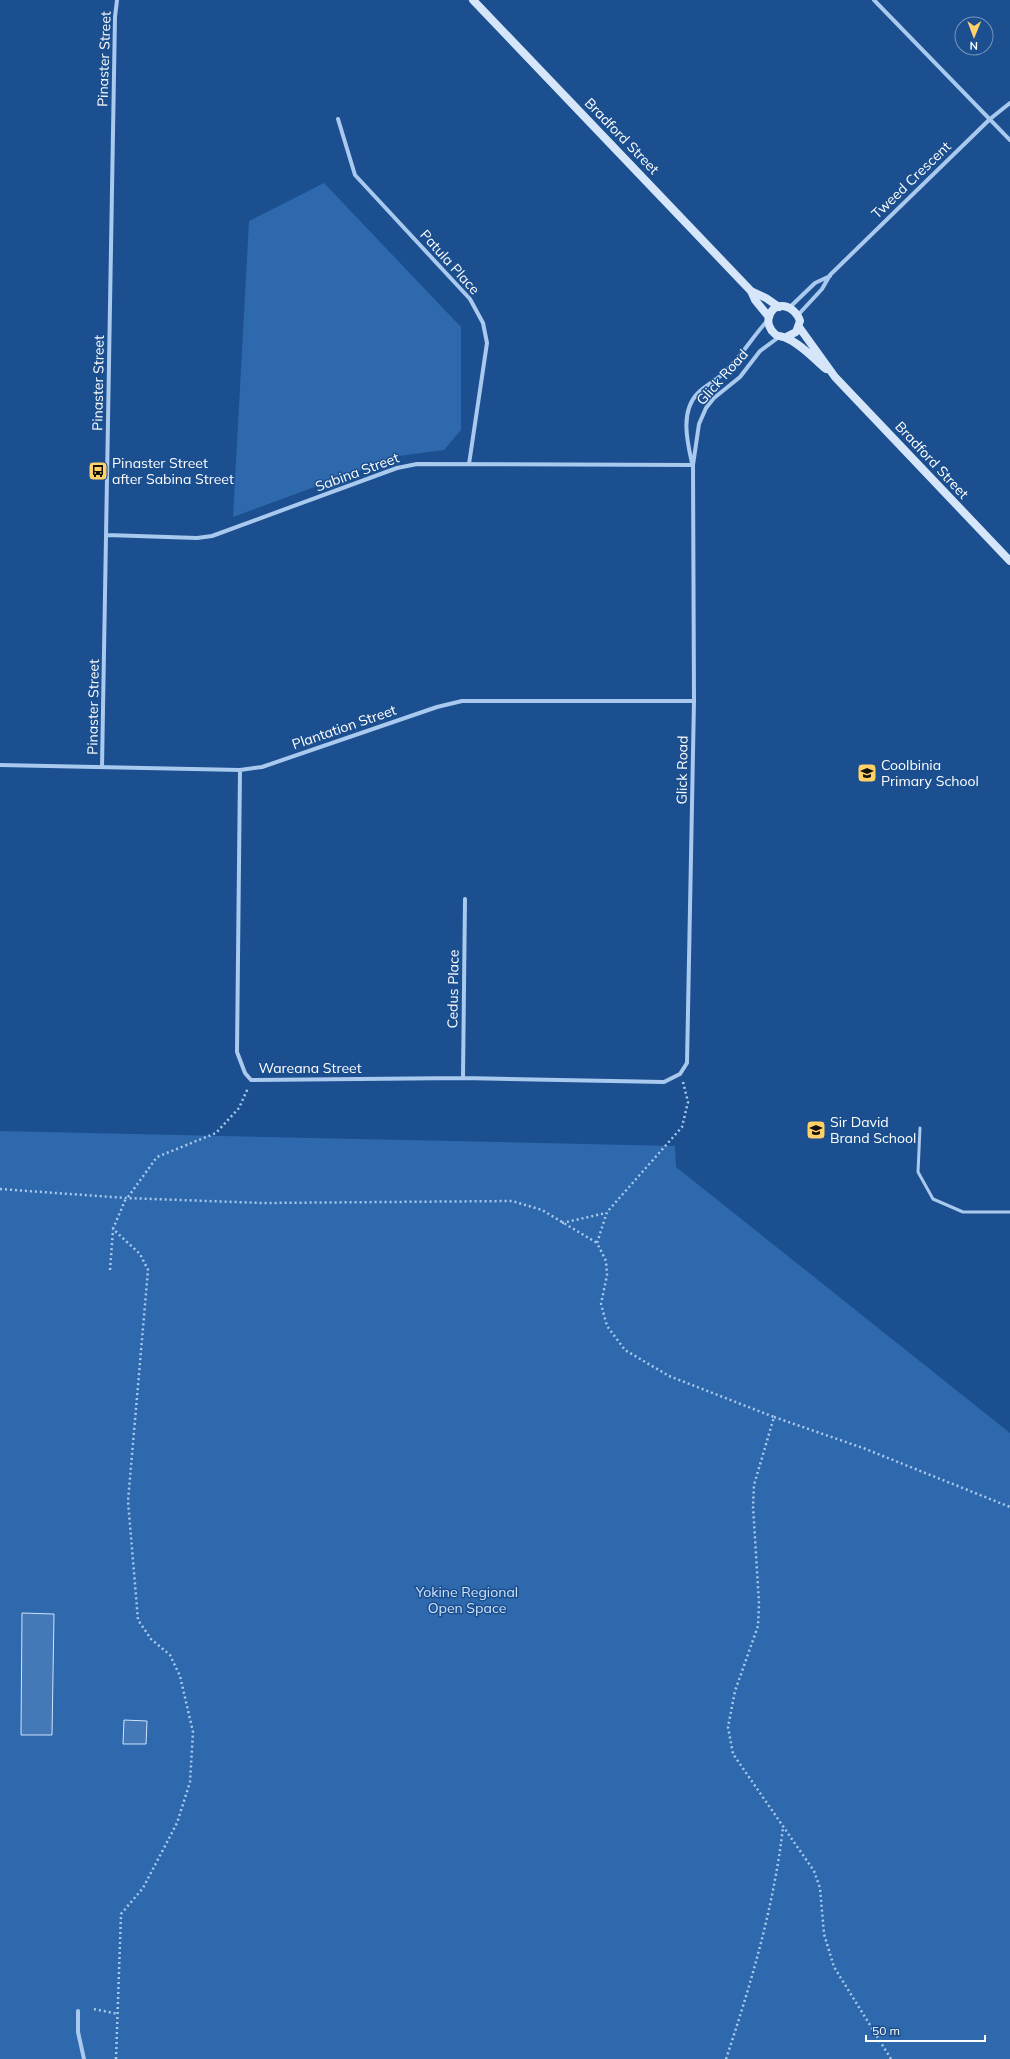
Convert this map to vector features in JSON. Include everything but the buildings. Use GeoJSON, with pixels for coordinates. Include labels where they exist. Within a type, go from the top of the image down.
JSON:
{"type":"FeatureCollection","features":[{"type":"Feature","properties":{"kind":"street","name":"Pinaster Street"},"geometry":{"type":"LineString","coordinates":[[102,767],[115,17],[117,0]]}},
{"type":"Feature","properties":{"kind":"street","name":"Bradford Street"},"geometry":{"type":"LineString","coordinates":[[473,0],[751,291],[779,307],[790,307]]}},
{"type":"Feature","properties":{"kind":"street"},"geometry":{"type":"LineString","coordinates":[[874,0],[1010,140]]}},
{"type":"Feature","properties":{"kind":"street","name":"Tweed Crescent"},"geometry":{"type":"LineString","coordinates":[[790,307],[816,283],[830,275],[990,119],[1010,104]]}},
{"type":"Feature","properties":{"kind":"street","name":"Patula Place"},"geometry":{"type":"LineString","coordinates":[[338,119],[355,175],[470,299],[483,323],[487,344],[469,464]]}},
{"type":"Feature","properties":{"kind":"street","name":"Tweed Crescent"},"geometry":{"type":"LineString","coordinates":[[798,315],[822,289],[830,275]]}},
{"type":"Feature","properties":{"kind":"street","name":"Bradford Street"},"geometry":{"type":"LineString","coordinates":[[751,291],[755,300],[769,318],[771,330],[783,337],[835,377]]}},
{"type":"Feature","properties":{"kind":"street"},"geometry":{"type":"LineString","coordinates":[[769,318],[774,310],[779,307]]}},
{"type":"Feature","properties":{"kind":"street"},"geometry":{"type":"LineString","coordinates":[[783,337],[796,332],[799,327],[798,315],[790,307]]}},
{"type":"Feature","properties":{"kind":"street","name":"Glick Road"},"geometry":{"type":"LineString","coordinates":[[693,465],[686,436],[687,419],[690,406],[697,394],[725,372],[769,318]]}},
{"type":"Feature","properties":{"kind":"street","name":"Bradford Street"},"geometry":{"type":"LineString","coordinates":[[799,327],[835,377],[1010,561]]}},
{"type":"Feature","properties":{"kind":"street","name":"Glick Road"},"geometry":{"type":"LineString","coordinates":[[680,1074],[687,1063],[694,701],[693,465],[699,424],[706,408],[714,398],[740,377],[760,351],[783,337]]}},
{"type":"Feature","properties":{"kind":"street","name":"Sabina Street"},"geometry":{"type":"LineString","coordinates":[[107,535],[197,538],[212,536],[397,468],[416,464],[693,465]]}},
{"type":"Feature","properties":{"kind":"street","name":"Plantation Street"},"geometry":{"type":"LineString","coordinates":[[0,765],[240,770],[262,767],[437,706],[462,701],[694,701]]}},
{"type":"Feature","properties":{"kind":"street","name":"Wareana Street"},"geometry":{"type":"LineString","coordinates":[[240,770],[237,1052],[245,1073],[251,1080],[463,1078],[664,1082],[680,1074]]}},
{"type":"Feature","properties":{"kind":"street","name":"Cedus Place"},"geometry":{"type":"LineString","coordinates":[[463,1078],[465,899]]}},
{"type":"Feature","properties":{"kind":"street"},"geometry":{"type":"LineString","coordinates":[[78,2011],[78,2032],[84,2059]]}},
{"type":"Feature","properties":{"kind":"lane"},"geometry":{"type":"LineString","coordinates":[[920,1128],[918,1172],[934,1199],[963,1212],[1010,1212]]}},
{"type":"Feature","properties":{"kind":"path"},"geometry":{"type":"LineString","coordinates":[[597,1243],[607,1212],[682,1127],[688,1102],[680,1074]]}},
{"type":"Feature","properties":{"kind":"path"},"geometry":{"type":"LineString","coordinates":[[110,1270],[113,1229],[127,1198],[156,1158],[216,1133],[239,1108],[251,1080]]}},
{"type":"Feature","properties":{"kind":"path"},"geometry":{"type":"LineString","coordinates":[[0,1189],[127,1198],[262,1203],[512,1201],[542,1210],[597,1243],[606,1261],[607,1275],[601,1304],[607,1326],[625,1350],[668,1376],[774,1417],[864,1448],[1010,1507]]}},
{"type":"Feature","properties":{"kind":"path"},"geometry":{"type":"LineString","coordinates":[[562,1223],[607,1212]]}},
{"type":"Feature","properties":{"kind":"path"},"geometry":{"type":"LineString","coordinates":[[113,1229],[140,1254],[148,1270],[128,1501],[138,1620],[151,1639],[170,1655],[180,1676],[193,1732],[190,1782],[177,1823],[143,1888],[121,1914],[116,2059]]}},
{"type":"Feature","properties":{"kind":"path"},"geometry":{"type":"LineString","coordinates":[[774,1417],[754,1485],[753,1506],[759,1603],[758,1626],[735,1691],[728,1727],[733,1754],[814,1871],[820,1888],[824,1934],[834,1967],[892,2059]]}},
{"type":"Feature","properties":{"kind":"path"},"geometry":{"type":"LineString","coordinates":[[726,2059],[748,1993],[779,1868],[783,1827]]}},
{"type":"Feature","properties":{"kind":"path"},"geometry":{"type":"LineString","coordinates":[[94,2009],[118,2014]]}},
{"type":"Feature","properties":{"kind":"green space"},"geometry":{"type":"Polygon","coordinates":[[[324,183],[461,327],[461,430],[444,450],[399,456],[233,517],[249,221],[324,183]]]}},
{"type":"Feature","properties":{"kind":"green space","name":"Yokine Regional Open Space"},"geometry":{"type":"Polygon","coordinates":[[[0,1131],[675,1146],[676,1167],[1010,1433],[1010,2059],[0,2059],[0,1131]]]}},
{"type":"Feature","properties":{"kind":"place","name":"Pinaster Street after Sabina Street"},"geometry":{"type":"Point","coordinates":[98,471]}},
{"type":"Feature","properties":{"kind":"place","name":"Coolbinia Primary School"},"geometry":{"type":"Point","coordinates":[867,773]}},
{"type":"Feature","properties":{"kind":"place","name":"Sir David Brand School"},"geometry":{"type":"Point","coordinates":[816,1130]}}]}
